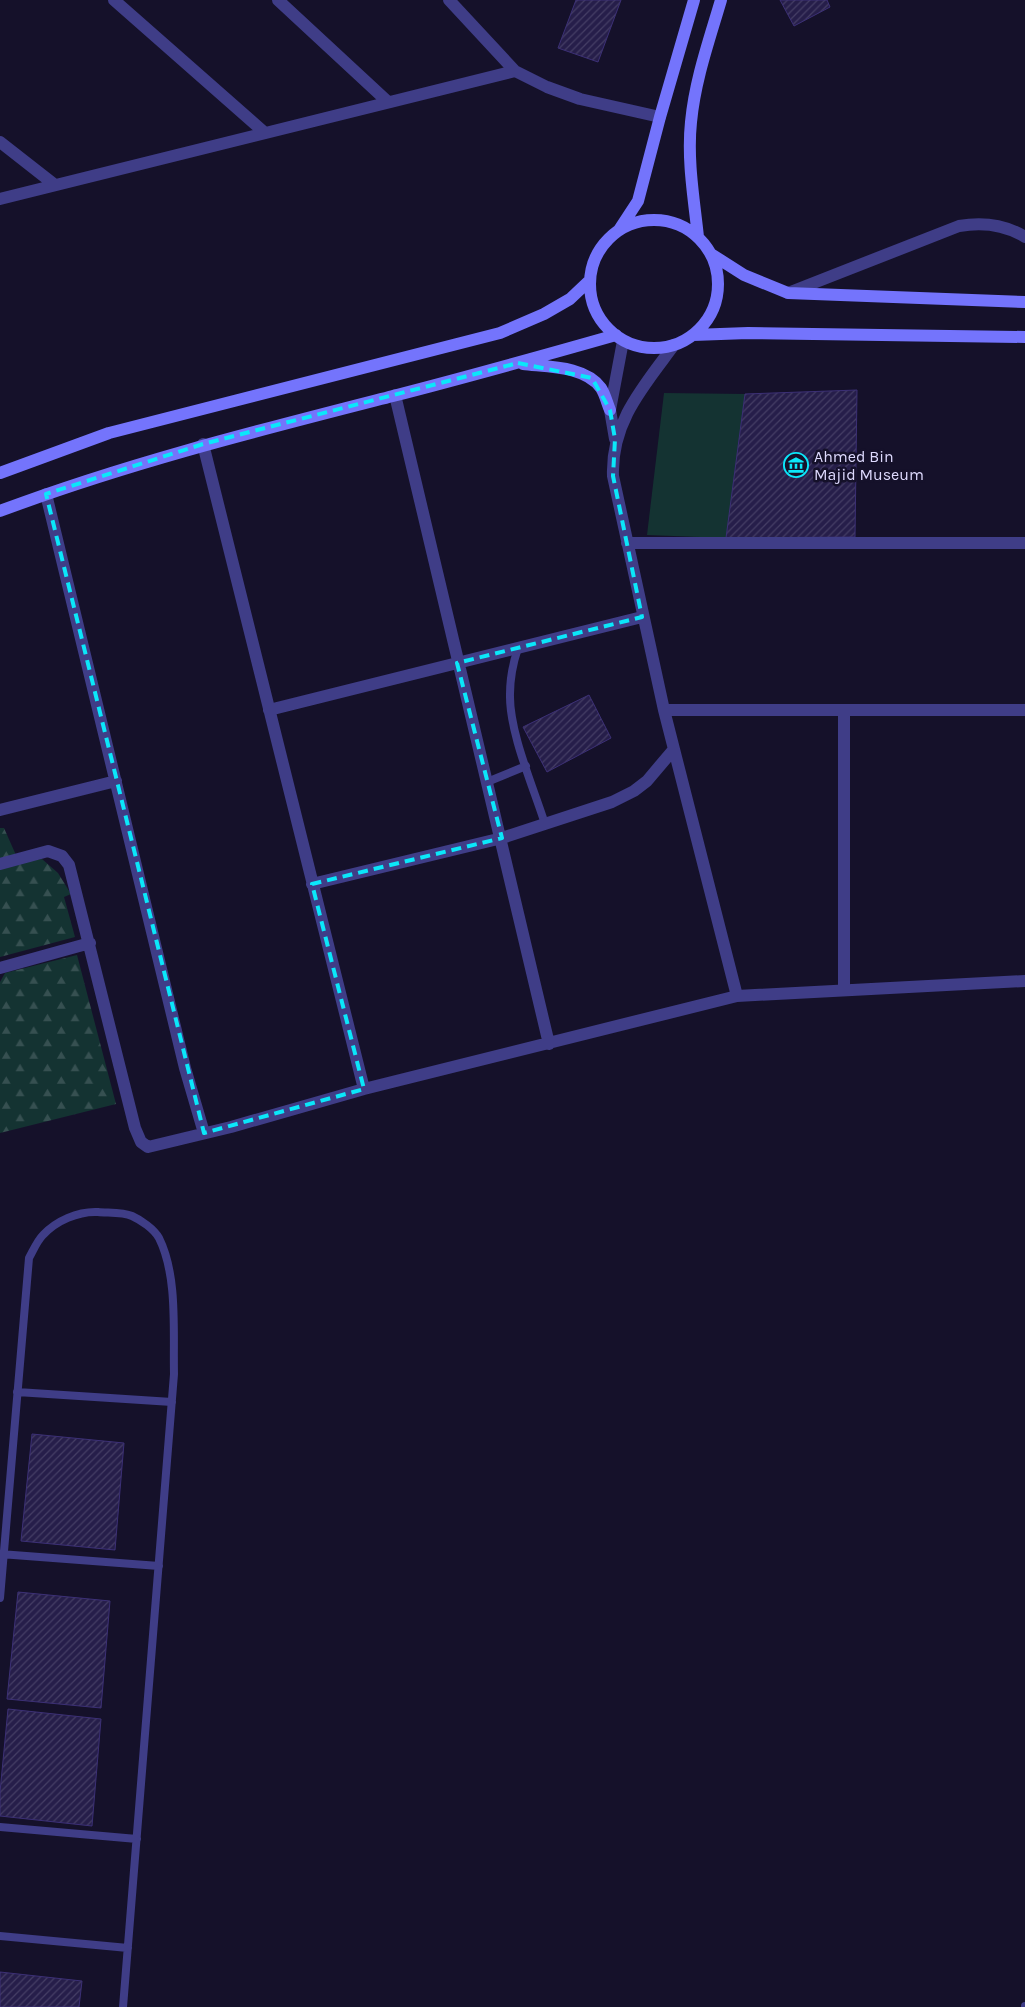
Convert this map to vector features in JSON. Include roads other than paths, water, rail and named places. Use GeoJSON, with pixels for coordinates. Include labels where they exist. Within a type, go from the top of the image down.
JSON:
{"type":"FeatureCollection","features":[{"type":"Feature","properties":{"kind":"street"},"geometry":{"type":"LineString","coordinates":[[114,0],[265,133]]}},
{"type":"Feature","properties":{"kind":"street"},"geometry":{"type":"LineString","coordinates":[[278,0],[388,102]]}},
{"type":"Feature","properties":{"kind":"street"},"geometry":{"type":"LineString","coordinates":[[449,0],[515,72],[547,87],[580,99],[660,117]]}},
{"type":"Feature","properties":{"kind":"street"},"geometry":{"type":"LineString","coordinates":[[694,0],[638,201],[619,230],[604,244],[594,261],[589,281],[591,298],[597,315],[607,329],[638,347],[656,348],[674,345],[693,335],[708,318],[717,298],[718,276],[712,254]]}},
{"type":"Feature","properties":{"kind":"street"},"geometry":{"type":"LineString","coordinates":[[698,237],[690,164],[690,124],[697,81],[721,0]]}},
{"type":"Feature","properties":{"kind":"street"},"geometry":{"type":"LineString","coordinates":[[0,199],[515,72]]}},
{"type":"Feature","properties":{"kind":"street"},"geometry":{"type":"LineString","coordinates":[[0,142],[55,185]]}},
{"type":"Feature","properties":{"kind":"street"},"geometry":{"type":"LineString","coordinates":[[619,230],[638,222],[660,220],[680,225],[698,237],[712,254],[744,275],[788,293],[1025,302]]}},
{"type":"Feature","properties":{"kind":"street"},"geometry":{"type":"LineString","coordinates":[[788,293],[959,226],[996,225],[1025,237]]}},
{"type":"Feature","properties":{"kind":"street"},"geometry":{"type":"LineString","coordinates":[[0,473],[109,434],[500,333],[544,314],[570,299],[589,281]]}},
{"type":"Feature","properties":{"kind":"street"},"geometry":{"type":"LineString","coordinates":[[693,335],[748,333],[1025,337]]}},
{"type":"Feature","properties":{"kind":"street"},"geometry":{"type":"LineString","coordinates":[[0,511],[46,494],[203,444],[620,338]]}},
{"type":"Feature","properties":{"kind":"street"},"geometry":{"type":"LineString","coordinates":[[610,410],[620,338]]}},
{"type":"Feature","properties":{"kind":"street"},"geometry":{"type":"LineString","coordinates":[[674,345],[635,398],[615,439],[612,458],[613,476],[642,617],[664,710],[737,996]]}},
{"type":"Feature","properties":{"kind":"street"},"geometry":{"type":"LineString","coordinates":[[518,363],[570,370],[592,378],[601,389],[610,410],[615,439]]}},
{"type":"Feature","properties":{"kind":"street"},"geometry":{"type":"LineString","coordinates":[[395,395],[457,663],[502,838],[549,1044]]}},
{"type":"Feature","properties":{"kind":"street"},"geometry":{"type":"LineString","coordinates":[[203,444],[364,1089]]}},
{"type":"Feature","properties":{"kind":"street"},"geometry":{"type":"LineString","coordinates":[[46,494],[185,1068],[204,1133]]}},
{"type":"Feature","properties":{"kind":"street"},"geometry":{"type":"LineString","coordinates":[[627,543],[1025,543]]}},
{"type":"Feature","properties":{"kind":"street"},"geometry":{"type":"LineString","coordinates":[[268,710],[642,617]]}},
{"type":"Feature","properties":{"kind":"street"},"geometry":{"type":"LineString","coordinates":[[664,710],[1025,710]]}},
{"type":"Feature","properties":{"kind":"street"},"geometry":{"type":"LineString","coordinates":[[844,711],[844,990]]}},
{"type":"Feature","properties":{"kind":"street"},"geometry":{"type":"LineString","coordinates":[[312,884],[502,838],[612,802],[634,791],[647,781],[674,749]]}},
{"type":"Feature","properties":{"kind":"street"},"geometry":{"type":"LineString","coordinates":[[0,810],[116,781]]}},
{"type":"Feature","properties":{"kind":"street"},"geometry":{"type":"LineString","coordinates":[[0,864],[48,852],[62,856],[69,865],[135,1128],[141,1142],[148,1147],[231,1127],[364,1089],[737,996],[1025,981]]}},
{"type":"Feature","properties":{"kind":"street"},"geometry":{"type":"LineString","coordinates":[[0,968],[90,943]]}},
{"type":"Feature","properties":{"kind":"lane"},"geometry":{"type":"LineString","coordinates":[[518,648],[511,678],[510,703],[514,729],[545,824]]}},
{"type":"Feature","properties":{"kind":"lane"},"geometry":{"type":"LineString","coordinates":[[487,782],[526,766]]}},
{"type":"Feature","properties":{"kind":"lane"},"geometry":{"type":"LineString","coordinates":[[0,1598],[2,1554],[29,1258],[42,1236],[58,1222],[76,1215],[96,1212],[131,1215],[146,1224],[158,1236],[166,1259],[171,1287],[174,1374],[123,2007]]}},
{"type":"Feature","properties":{"kind":"lane"},"geometry":{"type":"LineString","coordinates":[[17,1392],[172,1402]]}},
{"type":"Feature","properties":{"kind":"lane"},"geometry":{"type":"LineString","coordinates":[[2,1554],[158,1566]]}},
{"type":"Feature","properties":{"kind":"lane"},"geometry":{"type":"LineString","coordinates":[[0,1827],[137,1839]]}},
{"type":"Feature","properties":{"kind":"lane"},"geometry":{"type":"LineString","coordinates":[[0,1936],[128,1948]]}},
{"type":"Feature","properties":{"kind":"place","name":"Ahmed Bin Majid Museum"},"geometry":{"type":"Point","coordinates":[796,465]}}]}
